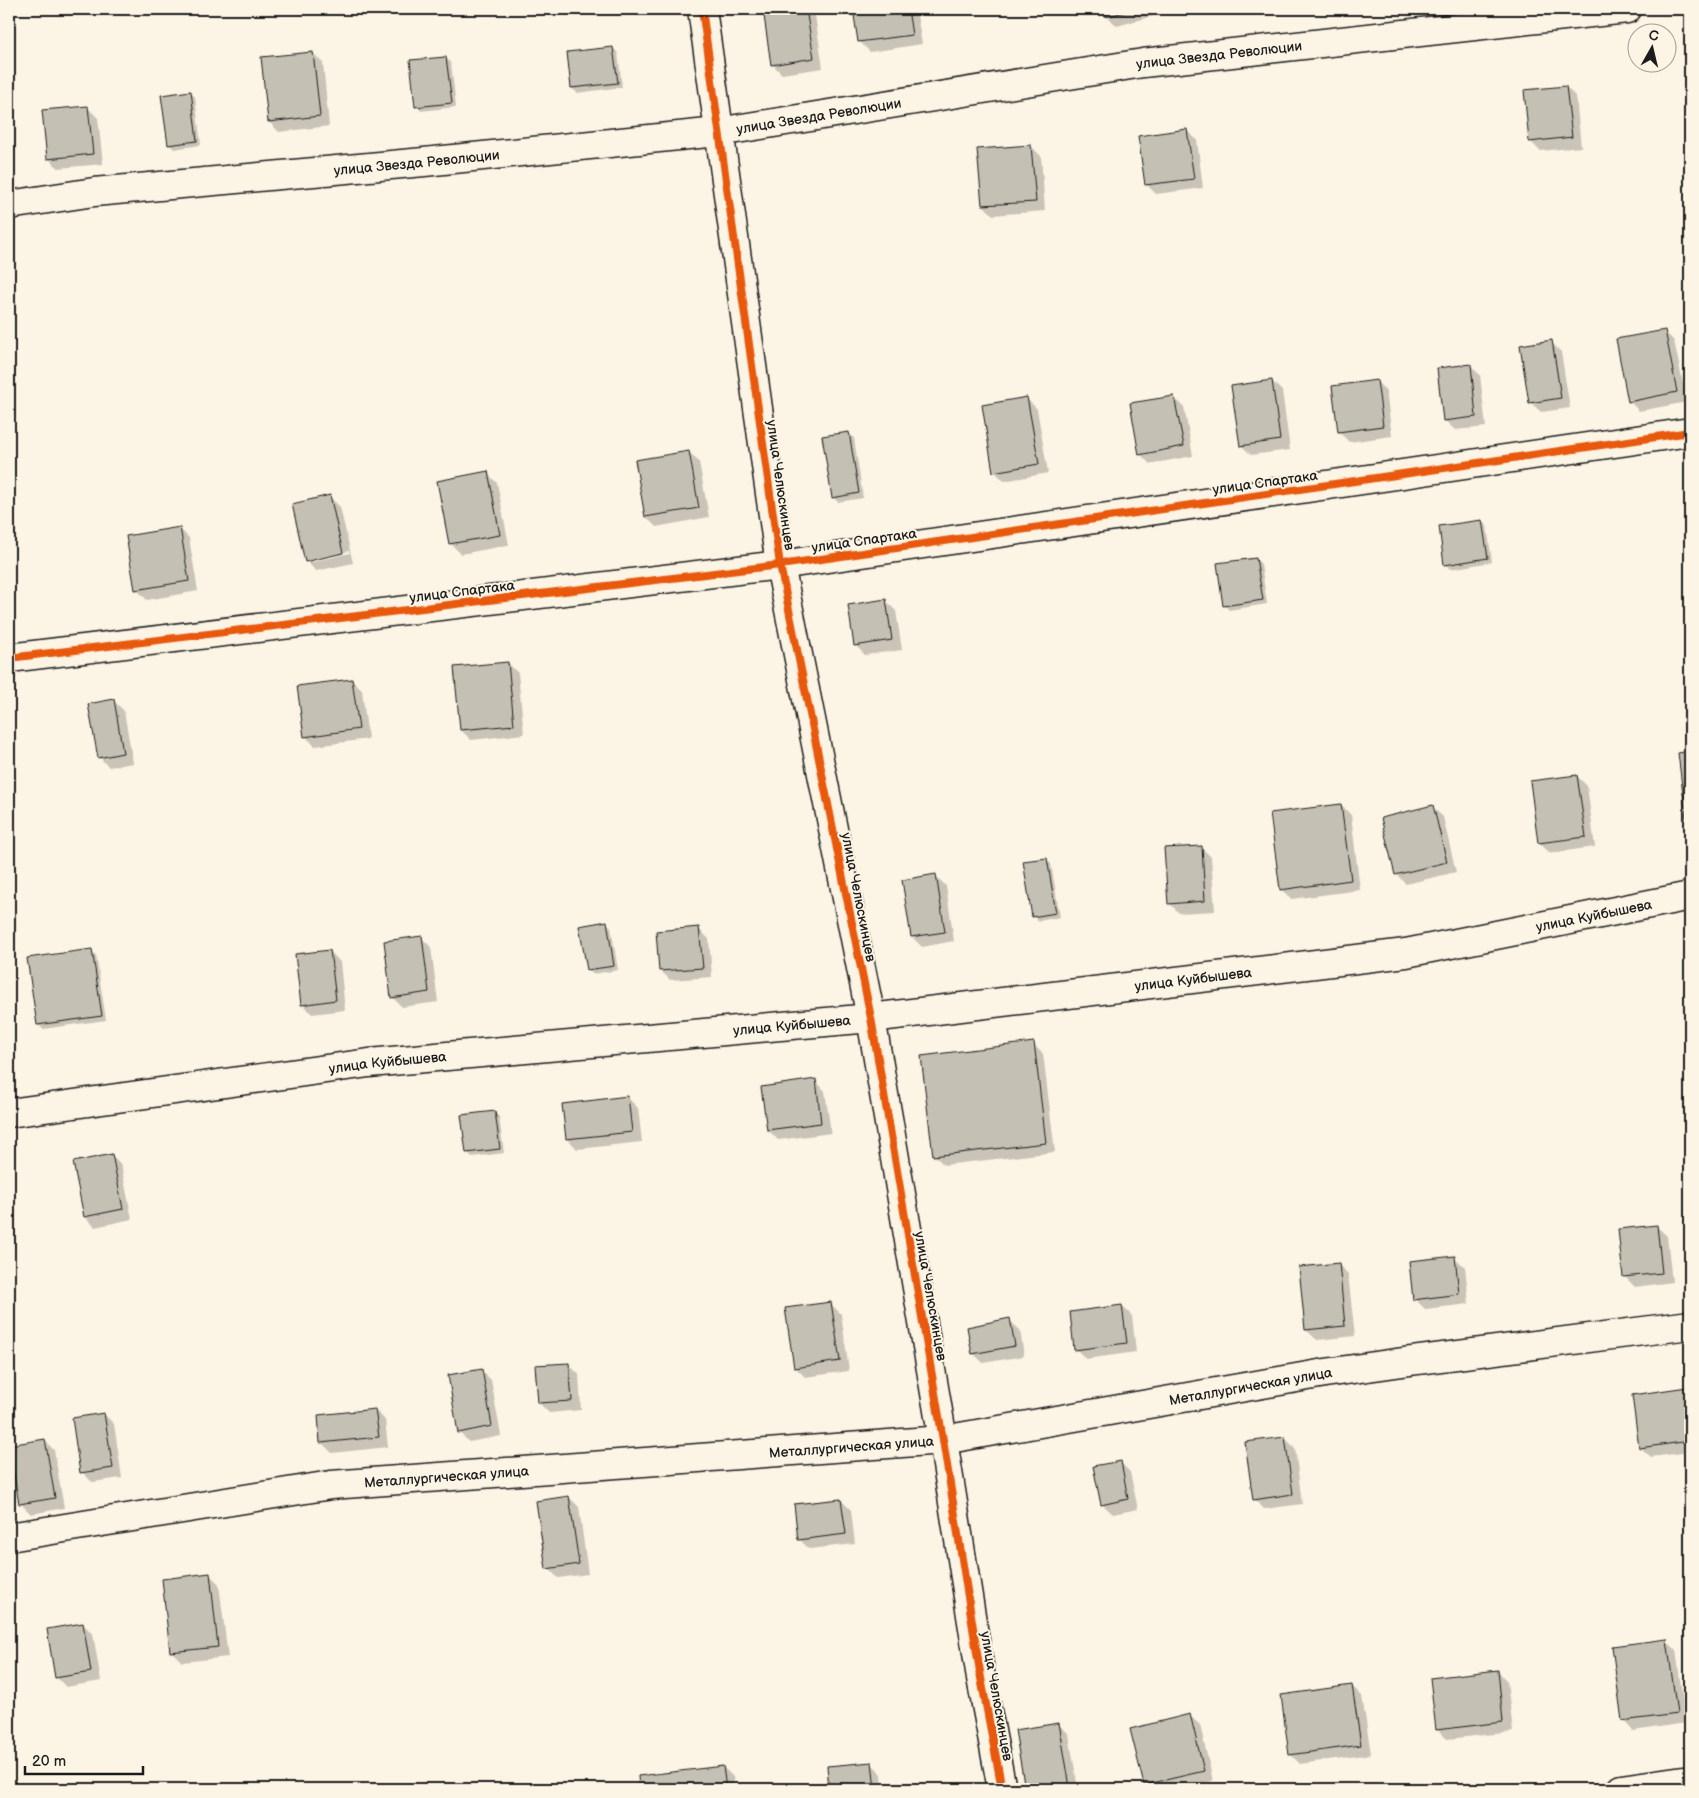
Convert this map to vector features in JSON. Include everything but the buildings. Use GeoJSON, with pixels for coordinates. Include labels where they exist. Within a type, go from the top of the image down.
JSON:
{"type":"FeatureCollection","features":[{"type":"Feature","properties":{"kind":"street","name":"улица Челюскинцев"},"geometry":{"type":"LineString","coordinates":[[702,9],[780,565],[871,1018],[943,1440],[981,1678],[1002,1789]]}},
{"type":"Feature","properties":{"kind":"street","name":"улица Звезда Революции"},"geometry":{"type":"LineString","coordinates":[[9,205],[94,192],[424,162],[718,132],[1144,62],[1627,9]]}},
{"type":"Feature","properties":{"kind":"street","name":"улица Спартака"},"geometry":{"type":"LineString","coordinates":[[9,658],[780,565],[1690,432]]}},
{"type":"Feature","properties":{"kind":"street","name":"улица Куйбышева"},"geometry":{"type":"LineString","coordinates":[[9,1113],[369,1063],[871,1018],[1406,953],[1690,896]]}},
{"type":"Feature","properties":{"kind":"street","name":"Металлургическая улица"},"geometry":{"type":"LineString","coordinates":[[9,1537],[331,1485],[943,1440],[1325,1373],[1690,1325]]}},
{"type":"Feature","properties":{"kind":"street"},"geometry":{"type":"LineString","coordinates":[[1621,1789],[1690,1779]]}},
{"type":"Feature","properties":{"kind":"cycle path"},"geometry":{"type":"LineString","coordinates":[[702,9],[780,565],[871,1018],[943,1440],[981,1678],[1002,1789]]}},
{"type":"Feature","properties":{"kind":"cycle path"},"geometry":{"type":"LineString","coordinates":[[9,658],[780,565],[1690,432]]}}]}
